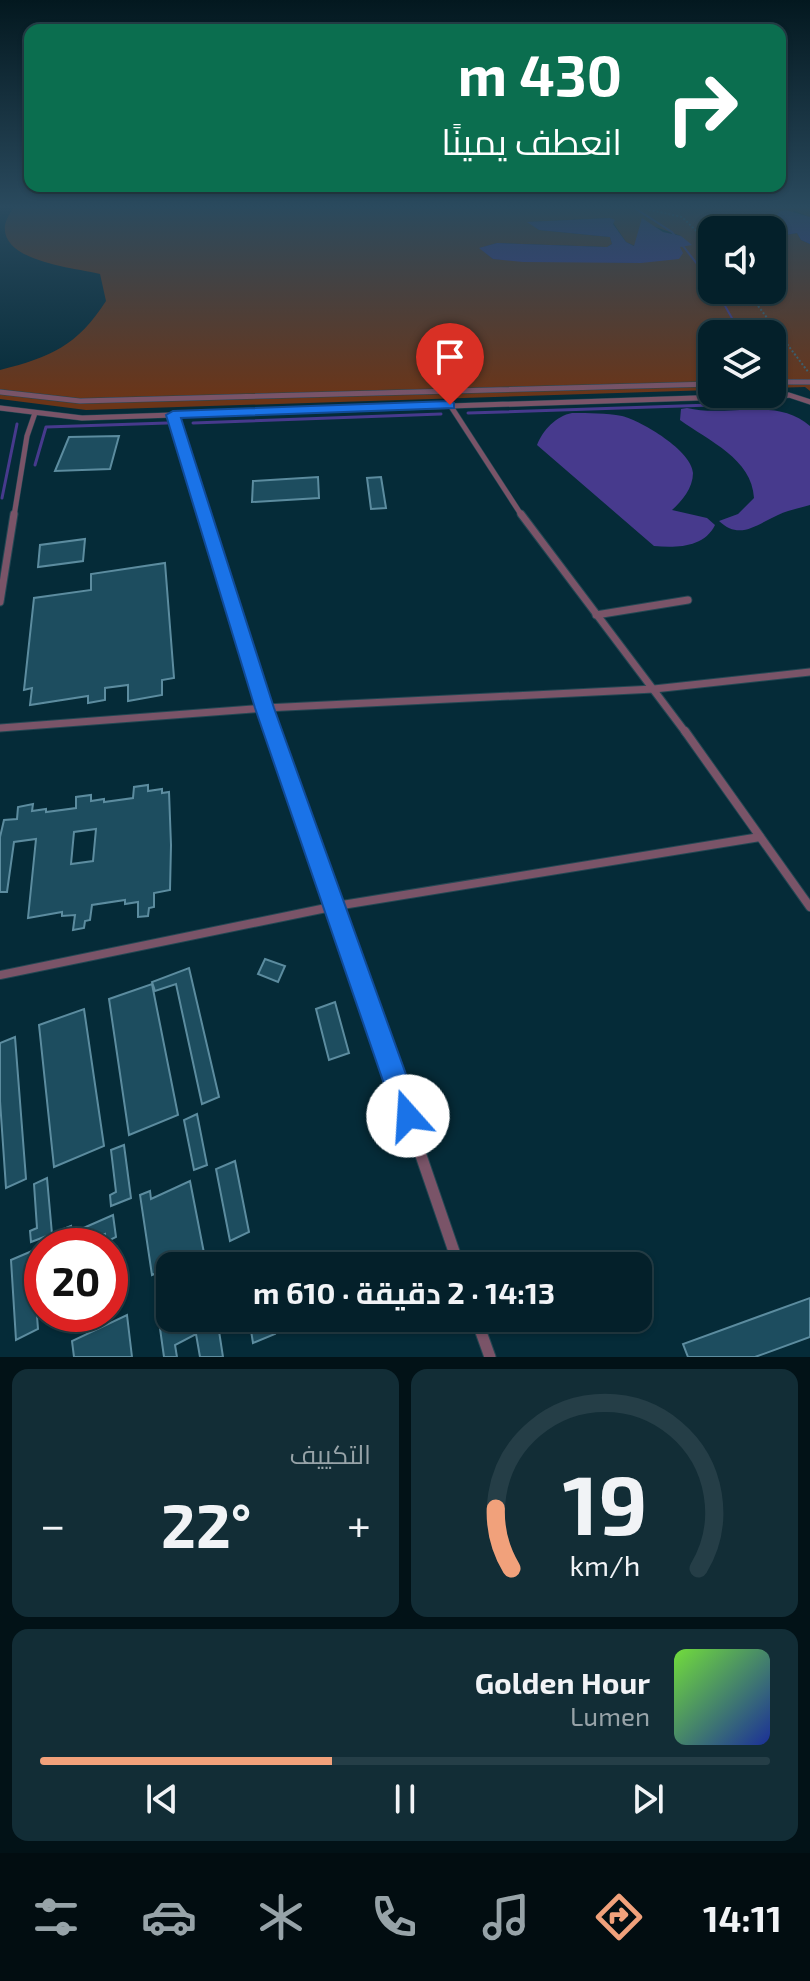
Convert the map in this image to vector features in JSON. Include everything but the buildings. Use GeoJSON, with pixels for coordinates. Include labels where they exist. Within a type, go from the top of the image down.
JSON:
{"type":"FeatureCollection","features":[{"type":"Feature","properties":{"kind":"lane"},"geometry":{"type":"LineString","coordinates":[[786,382],[810,382]]}},
{"type":"Feature","properties":{"kind":"lane"},"geometry":{"type":"LineString","coordinates":[[0,392],[80,401],[698,384]]}},
{"type":"Feature","properties":{"kind":"lane"},"geometry":{"type":"LineString","coordinates":[[0,408],[82,418],[789,395],[810,402]]}},
{"type":"Feature","properties":{"kind":"lane"},"geometry":{"type":"LineString","coordinates":[[450,405],[469,440],[596,615],[654,689],[810,907]]}},
{"type":"Feature","properties":{"kind":"lane"},"geometry":{"type":"LineString","coordinates":[[0,602],[27,436],[35,413]]}},
{"type":"Feature","properties":{"kind":"lane"},"geometry":{"type":"LineString","coordinates":[[173,415],[265,708],[454,1252]]}},
{"type":"Feature","properties":{"kind":"lane"},"geometry":{"type":"LineString","coordinates":[[596,615],[688,600]]}},
{"type":"Feature","properties":{"kind":"lane"},"geometry":{"type":"LineString","coordinates":[[0,728],[265,708],[654,689],[810,672]]}},
{"type":"Feature","properties":{"kind":"lane"},"geometry":{"type":"LineString","coordinates":[[0,975],[336,906],[760,837]]}},
{"type":"Feature","properties":{"kind":"lane"},"geometry":{"type":"LineString","coordinates":[[481,1332],[490,1357]]}},
{"type":"Feature","properties":{"kind":"path"},"geometry":{"type":"LineString","coordinates":[[757,304],[810,374]]}},
{"type":"Feature","properties":{"kind":"shaded area"},"geometry":{"type":"Polygon","coordinates":[[[86,271],[698,271],[698,304],[786,304],[786,271],[810,271],[810,391],[805,387],[786,388],[786,320],[698,320],[698,390],[86,410],[0,399],[0,370],[61,348],[84,329],[106,301],[100,274],[86,271]]]}},
{"type":"Feature","properties":{"kind":"shaded area"},"geometry":{"type":"Polygon","coordinates":[[[681,409],[782,412],[810,426],[810,505],[748,529],[734,530],[719,521],[738,514],[754,498],[751,484],[746,472],[727,452],[680,420],[681,409]]]}},
{"type":"Feature","properties":{"kind":"shaded area"},"geometry":{"type":"Polygon","coordinates":[[[572,413],[622,416],[653,430],[675,447],[690,464],[693,479],[672,510],[707,518],[715,525],[710,533],[688,545],[654,546],[537,445],[551,424],[572,413]]]}},
{"type":"Feature","properties":{"kind":"waterway"},"geometry":{"type":"LineString","coordinates":[[724,304],[733,320]]}},
{"type":"Feature","properties":{"kind":"waterway"},"geometry":{"type":"LineString","coordinates":[[468,413],[698,405]]}},
{"type":"Feature","properties":{"kind":"waterway"},"geometry":{"type":"LineString","coordinates":[[193,423],[441,414]]}},
{"type":"Feature","properties":{"kind":"waterway"},"geometry":{"type":"LineString","coordinates":[[35,465],[46,427],[167,423]]}},
{"type":"Feature","properties":{"kind":"waterway"},"geometry":{"type":"LineString","coordinates":[[2,498],[17,424]]}},
{"type":"Feature","properties":{"kind":"route"},"geometry":{"type":"LineString","coordinates":[[408,1116],[265,708],[173,415],[450,405]]}}]}
